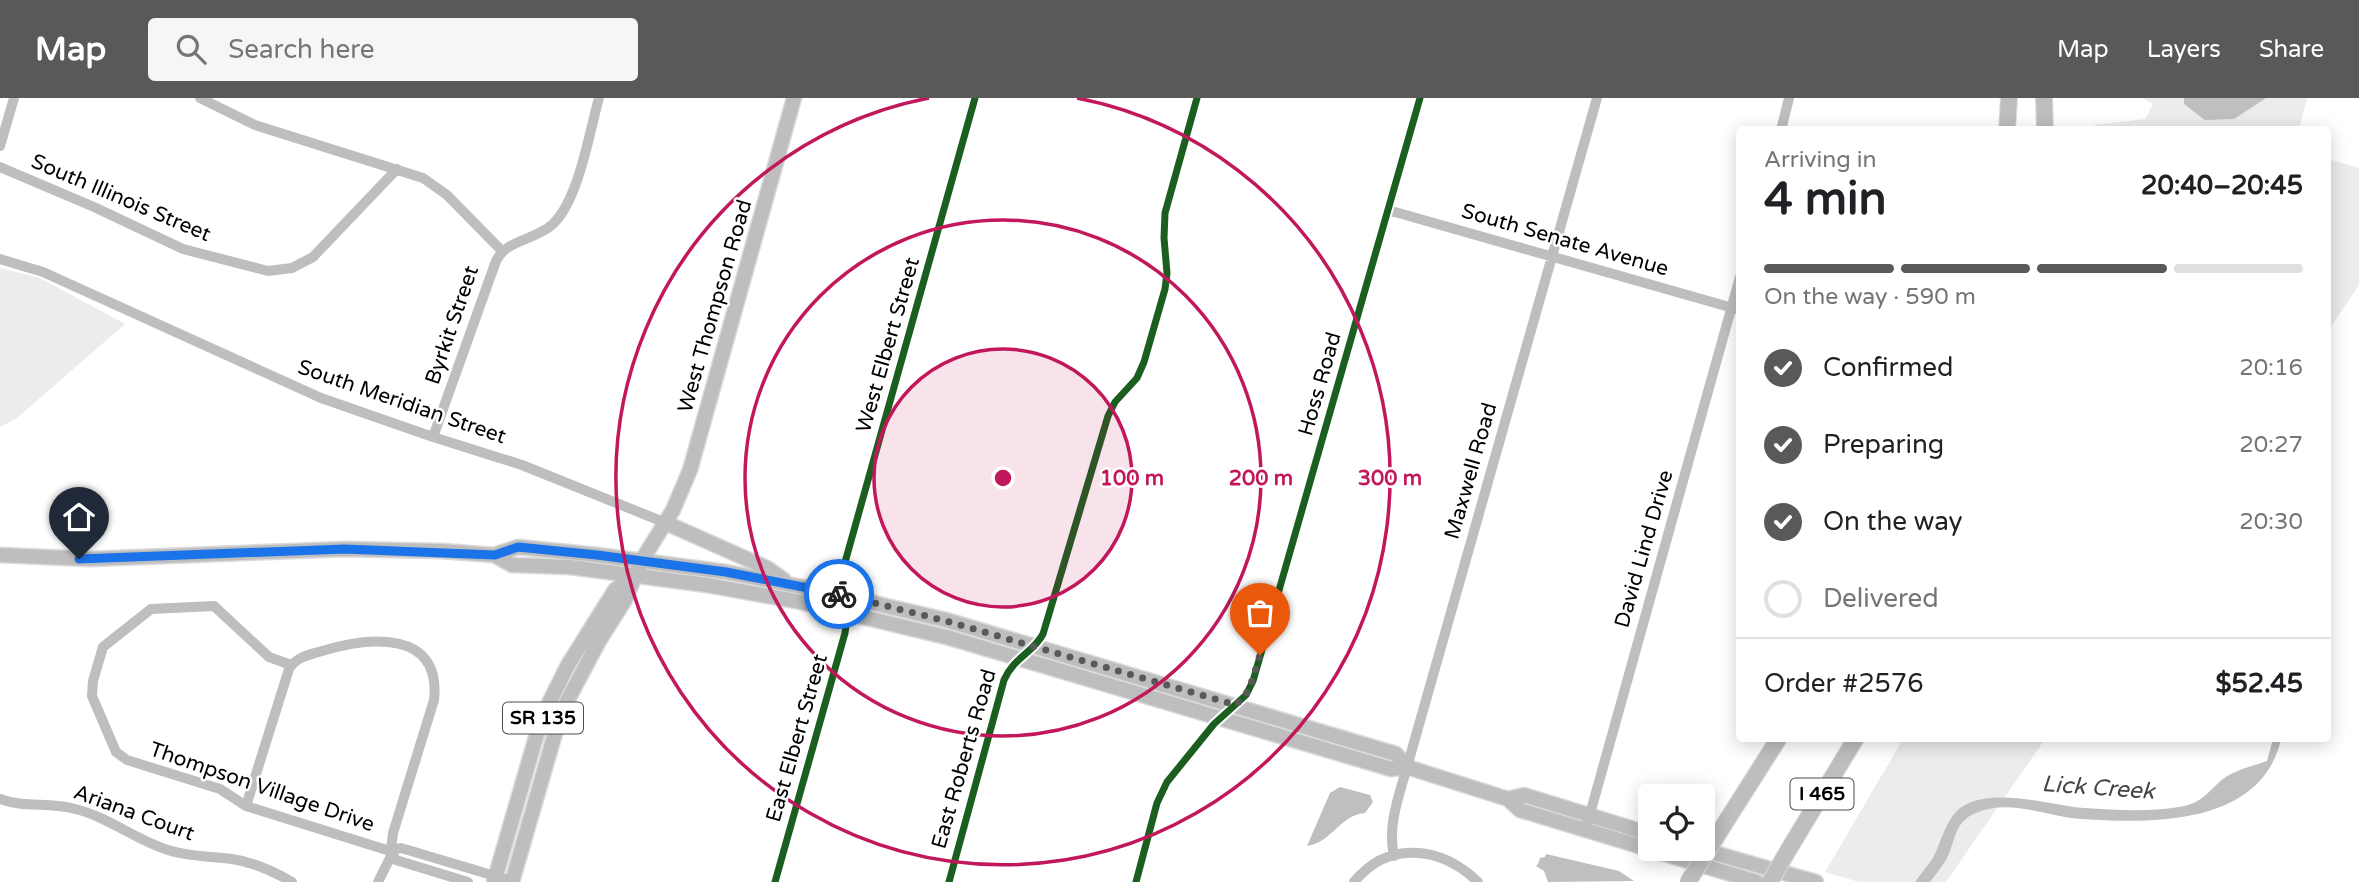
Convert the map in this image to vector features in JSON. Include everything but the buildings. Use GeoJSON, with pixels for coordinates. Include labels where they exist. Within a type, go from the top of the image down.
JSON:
{"type":"FeatureCollection","features":[{"type":"Feature","properties":{"kind":"highway"},"geometry":{"type":"LineString","coordinates":[[2007,126],[2009,98]]}},
{"type":"Feature","properties":{"kind":"highway"},"geometry":{"type":"LineString","coordinates":[[2045,98],[2045,126]]}},
{"type":"Feature","properties":{"kind":"highway","name":"I 465"},"geometry":{"type":"LineString","coordinates":[[1688,882],[1776,742]]}},
{"type":"Feature","properties":{"kind":"highway","name":"I 465"},"geometry":{"type":"LineString","coordinates":[[1770,882],[1854,742]]}},
{"type":"Feature","properties":{"kind":"main road","name":"West Thompson Road"},"geometry":{"type":"LineString","coordinates":[[642,560],[679,498],[696,453],[794,98]]}},
{"type":"Feature","properties":{"kind":"main road","name":"South Meridian Street"},"geometry":{"type":"LineString","coordinates":[[666,523],[767,568],[790,584]]}},
{"type":"Feature","properties":{"kind":"main road","name":"South Meridian Street"},"geometry":{"type":"LineString","coordinates":[[0,555],[90,559],[345,549],[495,555],[518,547],[642,560],[790,584],[843,603]]}},
{"type":"Feature","properties":{"kind":"main road","name":"South Meridian Street"},"geometry":{"type":"LineString","coordinates":[[495,555],[512,565],[570,567],[634,575],[843,603],[946,621],[1026,652],[1229,712],[1391,769],[1407,767],[1508,799],[1520,810],[1757,882]]}},
{"type":"Feature","properties":{"kind":"main road","name":"SR 135"},"geometry":{"type":"LineString","coordinates":[[512,881],[558,722],[578,679],[625,600],[642,560]]}},
{"type":"Feature","properties":{"kind":"main road","name":"SR 135"},"geometry":{"type":"LineString","coordinates":[[495,879],[549,703],[568,665],[615,590],[634,575]]}},
{"type":"Feature","properties":{"kind":"main road","name":"South Meridian Street"},"geometry":{"type":"LineString","coordinates":[[1508,799],[1524,795],[1638,830]]}},
{"type":"Feature","properties":{"kind":"main road"},"geometry":{"type":"LineString","coordinates":[[1715,853],[1816,882]]}},
{"type":"Feature","properties":{"kind":"street"},"geometry":{"type":"LineString","coordinates":[[0,146],[14,98]]}},
{"type":"Feature","properties":{"kind":"street"},"geometry":{"type":"LineString","coordinates":[[200,98],[255,125],[423,178],[441,189],[501,250]]}},
{"type":"Feature","properties":{"kind":"street","name":"Byrkit Street"},"geometry":{"type":"LineString","coordinates":[[433,438],[501,250],[547,229],[566,208],[574,189],[599,98]]}},
{"type":"Feature","properties":{"kind":"street","name":"West Elbert Street"},"geometry":{"type":"LineString","coordinates":[[843,603],[842,573],[975,98]]}},
{"type":"Feature","properties":{"kind":"street","name":"East Roberts Road"},"geometry":{"type":"LineString","coordinates":[[949,882],[1004,680],[1045,629],[1108,416],[1115,402],[1137,378],[1146,358],[1167,277],[1165,214],[1198,98]]}},
{"type":"Feature","properties":{"kind":"street","name":"Hoss Road"},"geometry":{"type":"LineString","coordinates":[[1136,882],[1163,788],[1211,726],[1246,695],[1253,681],[1420,98]]}},
{"type":"Feature","properties":{"kind":"street","name":"Maxwell Road"},"geometry":{"type":"LineString","coordinates":[[1394,856],[1391,835],[1393,821],[1407,767],[1597,98]]}},
{"type":"Feature","properties":{"kind":"street"},"geometry":{"type":"LineString","coordinates":[[1782,126],[1790,98]]}},
{"type":"Feature","properties":{"kind":"street","name":"South Illinois Street"},"geometry":{"type":"LineString","coordinates":[[0,167],[183,249],[268,271],[292,268],[313,257],[397,169]]}},
{"type":"Feature","properties":{"kind":"street","name":"South Senate Avenue"},"geometry":{"type":"LineString","coordinates":[[1388,210],[1735,309]]}},
{"type":"Feature","properties":{"kind":"street","name":"South Meridian Street"},"geometry":{"type":"LineString","coordinates":[[0,259],[50,275],[298,389],[433,438],[547,474],[666,523]]}},
{"type":"Feature","properties":{"kind":"street","name":"David Lind Drive"},"geometry":{"type":"LineString","coordinates":[[1585,831],[1735,309]]}},
{"type":"Feature","properties":{"kind":"street","name":"East Elbert Street"},"geometry":{"type":"LineString","coordinates":[[775,882],[845,633],[843,603]]}},
{"type":"Feature","properties":{"kind":"street","name":"Thompson Village Drive"},"geometry":{"type":"LineString","coordinates":[[291,665],[269,657],[214,606],[161,607],[146,611],[106,644],[93,681],[92,696],[120,757],[220,789],[246,806],[390,851],[401,848],[495,879],[512,881]]}},
{"type":"Feature","properties":{"kind":"street"},"geometry":{"type":"LineString","coordinates":[[246,806],[291,665],[298,659],[344,645],[397,642],[412,647],[431,667],[435,684],[434,700],[393,833],[387,866],[378,882]]}},
{"type":"Feature","properties":{"kind":"street","name":"Ariana Court"},"geometry":{"type":"LineString","coordinates":[[0,799],[16,803],[55,805],[86,812],[165,850],[251,863],[292,882]]}},
{"type":"Feature","properties":{"kind":"street","name":"Thompson Village Drive"},"geometry":{"type":"LineString","coordinates":[[390,851],[396,860],[468,882]]}},
{"type":"Feature","properties":{"kind":"street"},"geometry":{"type":"LineString","coordinates":[[1354,882],[1372,866],[1394,856],[1418,853],[1439,856],[1463,868],[1478,882]]}},
{"type":"Feature","properties":{"kind":"shaded area"},"geometry":{"type":"Polygon","coordinates":[[[2143,98],[2307,98],[2300,126],[2094,126],[2145,119],[2153,104],[2143,98]]]}},
{"type":"Feature","properties":{"kind":"shaded area"},"geometry":{"type":"Polygon","coordinates":[[[2184,98],[2266,98],[2234,119],[2205,120],[2184,104],[2184,98]]]}},
{"type":"Feature","properties":{"kind":"shaded area"},"geometry":{"type":"Polygon","coordinates":[[[2331,160],[2359,168],[2359,285],[2331,327],[2331,160]]]}},
{"type":"Feature","properties":{"kind":"shaded area"},"geometry":{"type":"Polygon","coordinates":[[[0,268],[40,278],[125,324],[17,418],[0,427],[0,268]]]}},
{"type":"Feature","properties":{"kind":"shaded area"},"geometry":{"type":"Polygon","coordinates":[[[1901,742],[2043,742],[1946,882],[1859,882],[1825,872],[1901,742]]]}},
{"type":"Feature","properties":{"kind":"shaded area","name":"Lick Creek"},"geometry":{"type":"Polygon","coordinates":[[[2272,742],[2280,742],[2270,767],[2252,788],[2228,803],[2201,813],[2171,819],[2110,821],[2069,818],[2002,807],[1976,813],[1959,827],[1946,860],[1930,882],[1915,882],[1934,856],[1957,810],[1976,801],[2006,797],[2084,808],[2155,810],[2179,807],[2204,797],[2233,773],[2267,761],[2272,742]]]}},
{"type":"Feature","properties":{"kind":"shaded area"},"geometry":{"type":"Polygon","coordinates":[[[1340,787],[1370,795],[1373,802],[1365,813],[1348,819],[1323,840],[1307,846],[1330,793],[1340,787]]]}},
{"type":"Feature","properties":{"kind":"shaded area"},"geometry":{"type":"Polygon","coordinates":[[[1546,854],[1619,871],[1634,881],[1548,882],[1544,871],[1536,866],[1546,854]]]}},
{"type":"Feature","properties":{"kind":"cycle path"},"geometry":{"type":"LineString","coordinates":[[775,882],[845,633],[842,573],[975,98]]}},
{"type":"Feature","properties":{"kind":"cycle path"},"geometry":{"type":"LineString","coordinates":[[949,882],[1004,680],[1013,666],[1043,634],[1108,416],[1115,402],[1137,378],[1144,362],[1165,289],[1165,213],[1197,98]]}},
{"type":"Feature","properties":{"kind":"cycle path"},"geometry":{"type":"LineString","coordinates":[[1136,882],[1157,803],[1167,782],[1214,724],[1246,695],[1253,681],[1420,98]]}},
{"type":"Feature","properties":{"kind":"way so far"},"geometry":{"type":"LineString","coordinates":[[839,594],[946,621],[1236,705],[1249,690],[1260,655]]}},
{"type":"Feature","properties":{"kind":"route"},"geometry":{"type":"LineString","coordinates":[[79,559],[345,549],[495,555],[518,547],[705,569],[839,594]]}}]}
